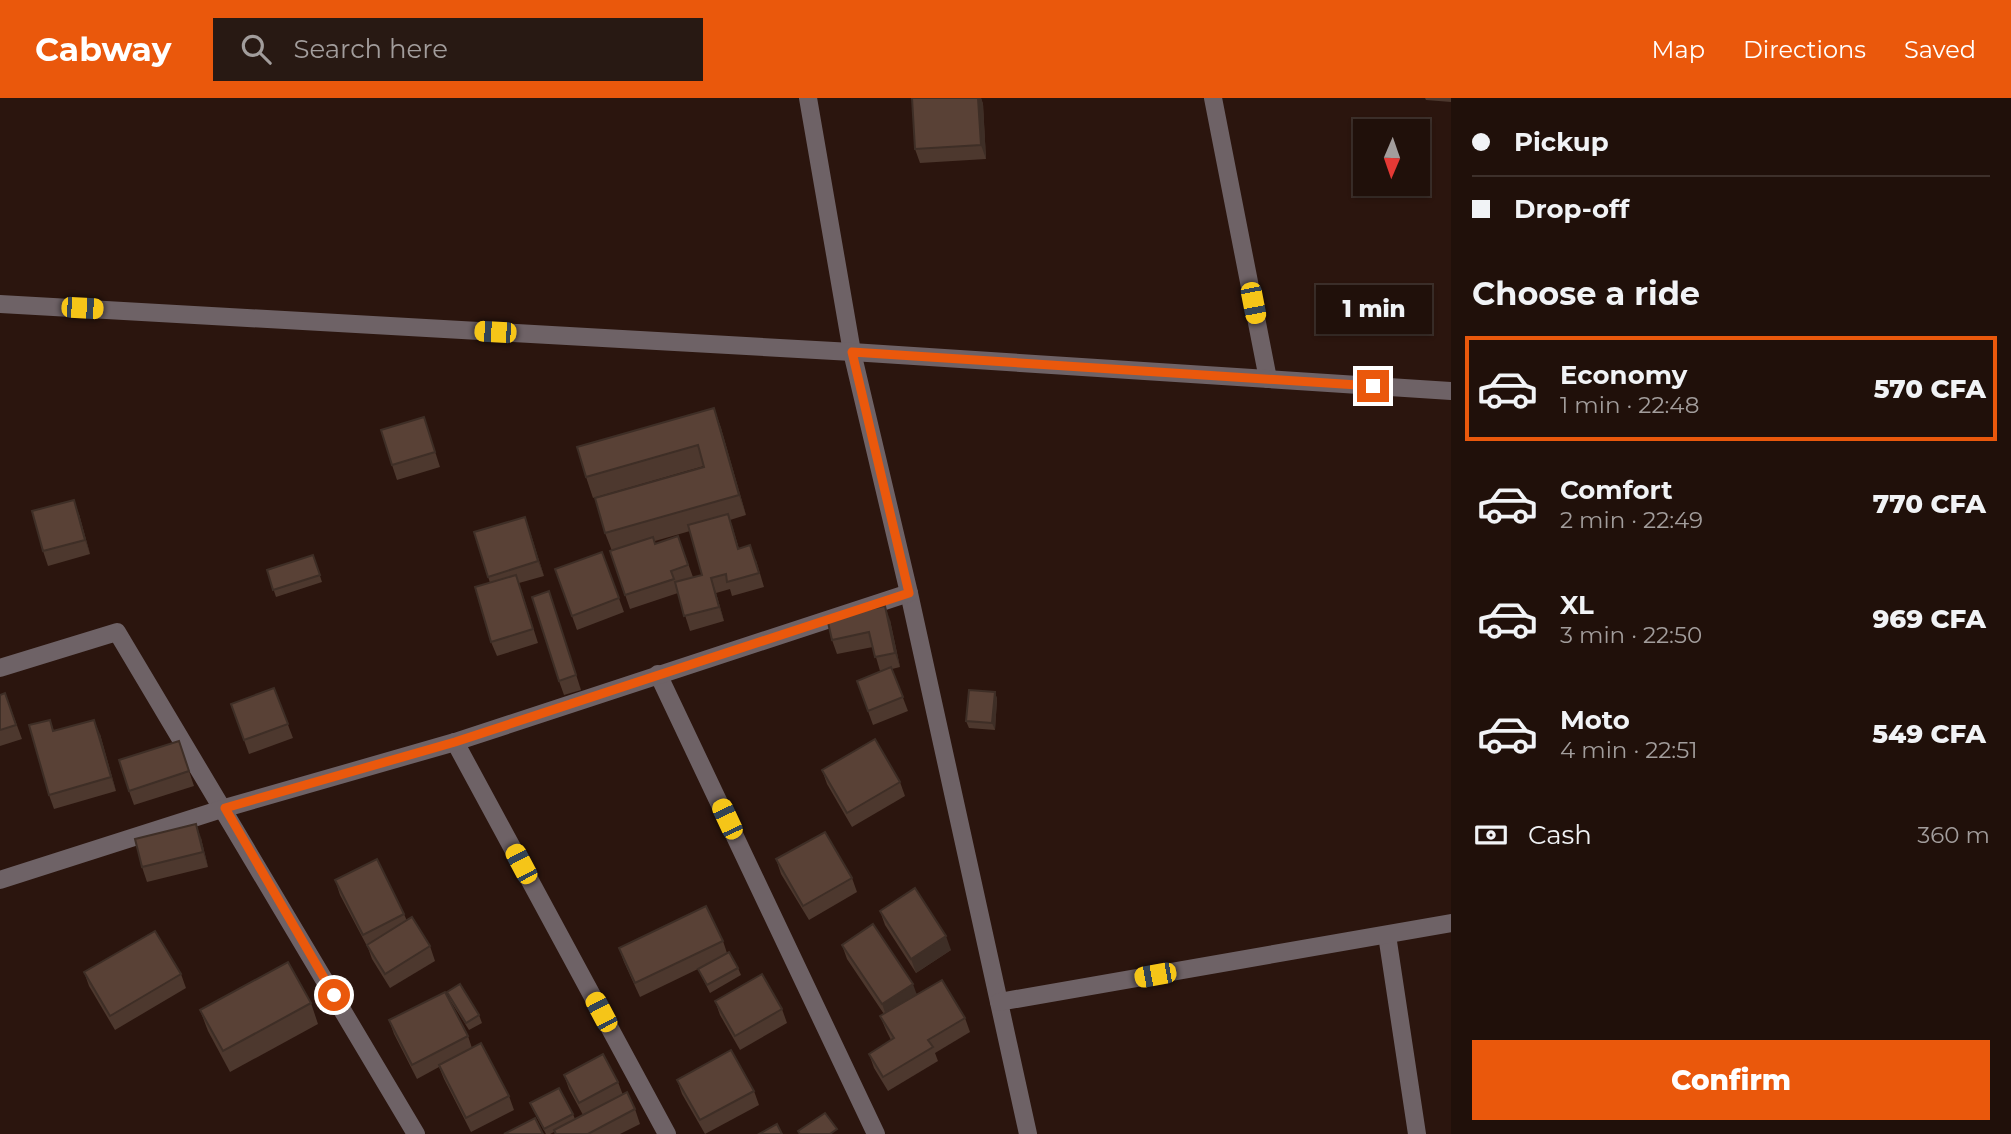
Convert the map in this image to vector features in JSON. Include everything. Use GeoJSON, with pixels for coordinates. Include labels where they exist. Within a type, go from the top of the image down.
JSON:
{"type":"FeatureCollection","features":[{"type":"Feature","properties":{"kind":"street"},"geometry":{"type":"LineString","coordinates":[[808,98],[852,352],[909,593],[1028,1134]]}},
{"type":"Feature","properties":{"kind":"street"},"geometry":{"type":"LineString","coordinates":[[1213,98],[1268,379]]}},
{"type":"Feature","properties":{"kind":"street"},"geometry":{"type":"LineString","coordinates":[[0,304],[852,352],[1451,391]]}},
{"type":"Feature","properties":{"kind":"street"},"geometry":{"type":"LineString","coordinates":[[0,880],[225,808],[455,742],[909,593]]}},
{"type":"Feature","properties":{"kind":"street"},"geometry":{"type":"LineString","coordinates":[[0,668],[117,632],[225,808],[416,1134]]}},
{"type":"Feature","properties":{"kind":"street"},"geometry":{"type":"LineString","coordinates":[[658,674],[876,1134]]}},
{"type":"Feature","properties":{"kind":"street"},"geometry":{"type":"LineString","coordinates":[[455,742],[667,1134]]}},
{"type":"Feature","properties":{"kind":"street"},"geometry":{"type":"LineString","coordinates":[[999,1002],[1451,923]]}},
{"type":"Feature","properties":{"kind":"street"},"geometry":{"type":"LineString","coordinates":[[1387,935],[1417,1134]]}},
{"type":"Feature","properties":{"kind":"building"},"geometry":{"type":"Polygon","coordinates":[[[912,98],[978,98],[981,145],[915,149],[912,98]]]}},
{"type":"Feature","properties":{"kind":"building"},"geometry":{"type":"Polygon","coordinates":[[[714,408],[739,495],[605,533],[595,498],[704,467],[698,445],[586,477],[577,447],[714,408]]]}},
{"type":"Feature","properties":{"kind":"building"},"geometry":{"type":"Polygon","coordinates":[[[424,417],[435,452],[392,465],[381,430],[424,417]]]}},
{"type":"Feature","properties":{"kind":"building"},"geometry":{"type":"Polygon","coordinates":[[[74,500],[85,540],[43,551],[32,511],[74,500]]]}},
{"type":"Feature","properties":{"kind":"building"},"geometry":{"type":"Polygon","coordinates":[[[728,514],[738,549],[750,545],[759,573],[727,582],[726,574],[711,578],[719,607],[684,616],[675,582],[702,575],[688,525],[728,514]]]}},
{"type":"Feature","properties":{"kind":"building"},"geometry":{"type":"Polygon","coordinates":[[[525,517],[538,561],[488,577],[474,532],[525,517]]]}},
{"type":"Feature","properties":{"kind":"building"},"geometry":{"type":"Polygon","coordinates":[[[678,536],[688,565],[671,571],[674,579],[625,595],[610,551],[653,537],[655,544],[678,536]]]}},
{"type":"Feature","properties":{"kind":"building"},"geometry":{"type":"Polygon","coordinates":[[[602,552],[619,598],[572,616],[555,569],[602,552]]]}},
{"type":"Feature","properties":{"kind":"building"},"geometry":{"type":"Polygon","coordinates":[[[313,555],[320,575],[273,590],[267,570],[313,555]]]}},
{"type":"Feature","properties":{"kind":"building"},"geometry":{"type":"Polygon","coordinates":[[[516,575],[533,629],[491,642],[475,587],[516,575]]]}},
{"type":"Feature","properties":{"kind":"building"},"geometry":{"type":"Polygon","coordinates":[[[549,591],[576,675],[559,681],[532,597],[549,591]]]}},
{"type":"Feature","properties":{"kind":"building"},"geometry":{"type":"Polygon","coordinates":[[[885,606],[895,653],[875,657],[869,632],[832,640],[827,618],[885,606]]]}},
{"type":"Feature","properties":{"kind":"building"},"geometry":{"type":"Polygon","coordinates":[[[891,667],[903,697],[868,711],[857,681],[891,667]]]}},
{"type":"Feature","properties":{"kind":"building"},"geometry":{"type":"Polygon","coordinates":[[[274,688],[288,724],[244,740],[231,704],[274,688]]]}},
{"type":"Feature","properties":{"kind":"building"},"geometry":{"type":"Polygon","coordinates":[[[969,690],[995,692],[992,723],[966,721],[969,690]]]}},
{"type":"Feature","properties":{"kind":"building"},"geometry":{"type":"Polygon","coordinates":[[[5,693],[16,725],[0,730],[0,695],[5,693]]]}},
{"type":"Feature","properties":{"kind":"building"},"geometry":{"type":"Polygon","coordinates":[[[50,720],[53,731],[94,720],[111,777],[49,795],[29,725],[50,720]]]}},
{"type":"Feature","properties":{"kind":"building"},"geometry":{"type":"Polygon","coordinates":[[[875,739],[900,782],[847,813],[822,770],[875,739]]]}},
{"type":"Feature","properties":{"kind":"building"},"geometry":{"type":"Polygon","coordinates":[[[179,741],[189,771],[129,791],[119,760],[179,741]]]}},
{"type":"Feature","properties":{"kind":"building"},"geometry":{"type":"Polygon","coordinates":[[[196,824],[203,852],[142,867],[135,839],[196,824]]]}},
{"type":"Feature","properties":{"kind":"building"},"geometry":{"type":"Polygon","coordinates":[[[825,832],[852,878],[803,906],[776,859],[825,832]]]}},
{"type":"Feature","properties":{"kind":"building"},"geometry":{"type":"Polygon","coordinates":[[[377,859],[404,914],[363,935],[335,880],[377,859]]]}},
{"type":"Feature","properties":{"kind":"building"},"geometry":{"type":"Polygon","coordinates":[[[915,888],[946,936],[911,959],[880,911],[915,888]]]}},
{"type":"Feature","properties":{"kind":"building"},"geometry":{"type":"Polygon","coordinates":[[[706,906],[723,941],[635,983],[619,948],[706,906]]]}},
{"type":"Feature","properties":{"kind":"building"},"geometry":{"type":"Polygon","coordinates":[[[412,917],[430,946],[385,974],[367,945],[412,917]]]}},
{"type":"Feature","properties":{"kind":"building"},"geometry":{"type":"Polygon","coordinates":[[[873,924],[913,984],[882,1004],[842,945],[873,924]]]}},
{"type":"Feature","properties":{"kind":"building"},"geometry":{"type":"Polygon","coordinates":[[[155,931],[181,974],[110,1016],[84,972],[155,931]]]}},
{"type":"Feature","properties":{"kind":"building"},"geometry":{"type":"Polygon","coordinates":[[[729,952],[738,968],[707,985],[698,969],[729,952]]]}},
{"type":"Feature","properties":{"kind":"building"},"geometry":{"type":"Polygon","coordinates":[[[288,962],[311,1003],[223,1051],[200,1010],[288,962]]]}},
{"type":"Feature","properties":{"kind":"building"},"geometry":{"type":"Polygon","coordinates":[[[762,974],[782,1009],[735,1036],[715,1001],[762,974]]]}},
{"type":"Feature","properties":{"kind":"building"},"geometry":{"type":"Polygon","coordinates":[[[942,980],[965,1018],[928,1040],[933,1047],[883,1077],[869,1054],[894,1038],[880,1016],[942,980]]]}},
{"type":"Feature","properties":{"kind":"building"},"geometry":{"type":"Polygon","coordinates":[[[460,984],[479,1015],[466,1023],[447,992],[460,984]]]}},
{"type":"Feature","properties":{"kind":"building"},"geometry":{"type":"Polygon","coordinates":[[[445,992],[468,1036],[412,1065],[389,1020],[445,992]]]}},
{"type":"Feature","properties":{"kind":"building"},"geometry":{"type":"Polygon","coordinates":[[[481,1043],[509,1096],[466,1118],[439,1065],[481,1043]]]}},
{"type":"Feature","properties":{"kind":"building"},"geometry":{"type":"Polygon","coordinates":[[[731,1050],[754,1091],[700,1120],[677,1080],[731,1050]]]}},
{"type":"Feature","properties":{"kind":"building"},"geometry":{"type":"Polygon","coordinates":[[[603,1054],[618,1082],[579,1103],[564,1075],[603,1054]]]}},
{"type":"Feature","properties":{"kind":"building"},"geometry":{"type":"Polygon","coordinates":[[[559,1088],[573,1114],[544,1129],[530,1103],[559,1088]]]}},
{"type":"Feature","properties":{"kind":"building"},"geometry":{"type":"Polygon","coordinates":[[[627,1092],[635,1109],[588,1134],[556,1134],[554,1130],[627,1092]]]}},
{"type":"Feature","properties":{"kind":"building"},"geometry":{"type":"Polygon","coordinates":[[[825,1113],[837,1129],[830,1134],[800,1134],[798,1131],[825,1113]]]}},
{"type":"Feature","properties":{"kind":"building"},"geometry":{"type":"Polygon","coordinates":[[[535,1118],[543,1134],[504,1134],[535,1118]]]}},
{"type":"Feature","properties":{"kind":"building"},"geometry":{"type":"Polygon","coordinates":[[[777,1124],[782,1134],[759,1134],[777,1124]]]}},
{"type":"Feature","properties":{"kind":"route"},"geometry":{"type":"LineString","coordinates":[[334,995],[225,808],[455,742],[909,593],[852,352],[1373,386]]}}]}
